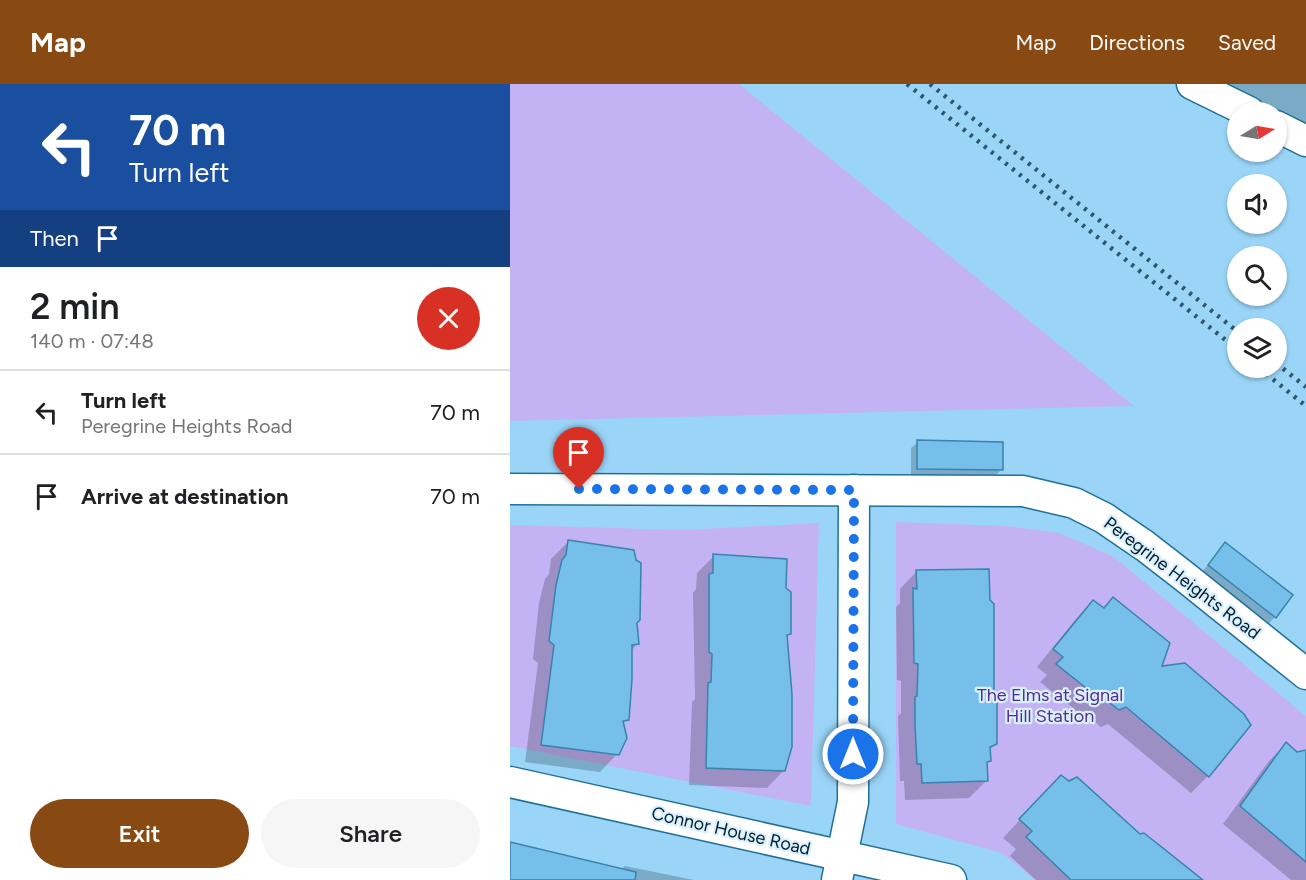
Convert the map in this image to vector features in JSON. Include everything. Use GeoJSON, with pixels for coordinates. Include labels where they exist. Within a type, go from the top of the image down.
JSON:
{"type":"FeatureCollection","features":[{"type":"Feature","properties":{"kind":"street"},"geometry":{"type":"LineString","coordinates":[[1192,84],[1229,102]]}},
{"type":"Feature","properties":{"kind":"street"},"geometry":{"type":"LineString","coordinates":[[1287,132],[1306,141]]}},
{"type":"Feature","properties":{"kind":"street","name":"Peregrine Heights Road"},"geometry":{"type":"LineString","coordinates":[[510,489],[1023,491],[1074,503],[1104,518],[1145,546],[1306,674]]}},
{"type":"Feature","properties":{"kind":"street"},"geometry":{"type":"LineString","coordinates":[[839,868],[853,802],[854,490]]}},
{"type":"Feature","properties":{"kind":"street","name":"Connor House Road"},"geometry":{"type":"LineString","coordinates":[[510,782],[839,868],[951,880]]}},
{"type":"Feature","properties":{"kind":"green space"},"geometry":{"type":"Polygon","coordinates":[[[510,84],[739,84],[1134,406],[510,421],[510,84]]]}},
{"type":"Feature","properties":{"kind":"green space","name":"The Elms at Signal Hill Station"},"geometry":{"type":"Polygon","coordinates":[[[896,522],[1006,526],[1060,533],[1114,557],[1306,716],[1306,880],[1035,880],[1002,853],[896,824],[896,522]]]}},
{"type":"Feature","properties":{"kind":"green space"},"geometry":{"type":"Polygon","coordinates":[[[819,523],[811,806],[510,746],[510,525],[684,530],[819,523]]]}},
{"type":"Feature","properties":{"kind":"building"},"geometry":{"type":"Polygon","coordinates":[[[917,440],[1003,442],[1003,470],[917,469],[917,440]]]}},
{"type":"Feature","properties":{"kind":"building"},"geometry":{"type":"Polygon","coordinates":[[[568,540],[634,550],[636,560],[641,563],[640,620],[637,623],[639,644],[632,645],[629,720],[623,721],[627,738],[619,755],[541,745],[554,645],[549,641],[556,585],[562,560],[566,555],[568,540]]]}},
{"type":"Feature","properties":{"kind":"building"},"geometry":{"type":"Polygon","coordinates":[[[1225,542],[1293,595],[1276,618],[1208,565],[1225,542]]]}},
{"type":"Feature","properties":{"kind":"building"},"geometry":{"type":"Polygon","coordinates":[[[713,554],[787,559],[786,588],[791,592],[791,634],[787,635],[792,694],[792,747],[785,771],[706,768],[708,683],[711,682],[712,654],[709,652],[709,574],[713,573],[713,554]]]}},
{"type":"Feature","properties":{"kind":"building"},"geometry":{"type":"Polygon","coordinates":[[[989,569],[990,600],[994,604],[994,701],[997,701],[997,744],[990,747],[991,761],[987,762],[988,781],[922,783],[921,764],[917,764],[915,724],[918,664],[914,663],[913,588],[917,589],[916,570],[989,569]]]}},
{"type":"Feature","properties":{"kind":"building"},"geometry":{"type":"Polygon","coordinates":[[[1113,597],[1170,643],[1162,666],[1185,663],[1244,714],[1251,725],[1209,777],[1126,707],[1119,710],[1103,698],[1100,699],[1056,664],[1063,657],[1053,649],[1093,600],[1104,608],[1113,597]]]}},
{"type":"Feature","properties":{"kind":"building"},"geometry":{"type":"Polygon","coordinates":[[[1286,742],[1297,752],[1306,750],[1306,862],[1240,806],[1286,742]]]}},
{"type":"Feature","properties":{"kind":"building"},"geometry":{"type":"Polygon","coordinates":[[[1061,775],[1069,781],[1077,777],[1140,834],[1144,833],[1203,880],[1071,880],[1026,837],[1032,831],[1019,819],[1061,775]]]}},
{"type":"Feature","properties":{"kind":"building"},"geometry":{"type":"Polygon","coordinates":[[[510,842],[636,872],[635,880],[510,880],[510,842]]]}},
{"type":"Feature","properties":{"kind":"railway"},"geometry":{"type":"LineString","coordinates":[[907,84],[1227,341]]}},
{"type":"Feature","properties":{"kind":"railway"},"geometry":{"type":"LineString","coordinates":[[930,84],[1227,323]]}},
{"type":"Feature","properties":{"kind":"railway"},"geometry":{"type":"LineString","coordinates":[[1287,372],[1306,387]]}},
{"type":"Feature","properties":{"kind":"railway"},"geometry":{"type":"LineString","coordinates":[[1271,378],[1306,406]]}},
{"type":"Feature","properties":{"kind":"route"},"geometry":{"type":"LineString","coordinates":[[579,489],[854,490],[853,754]]}}]}
